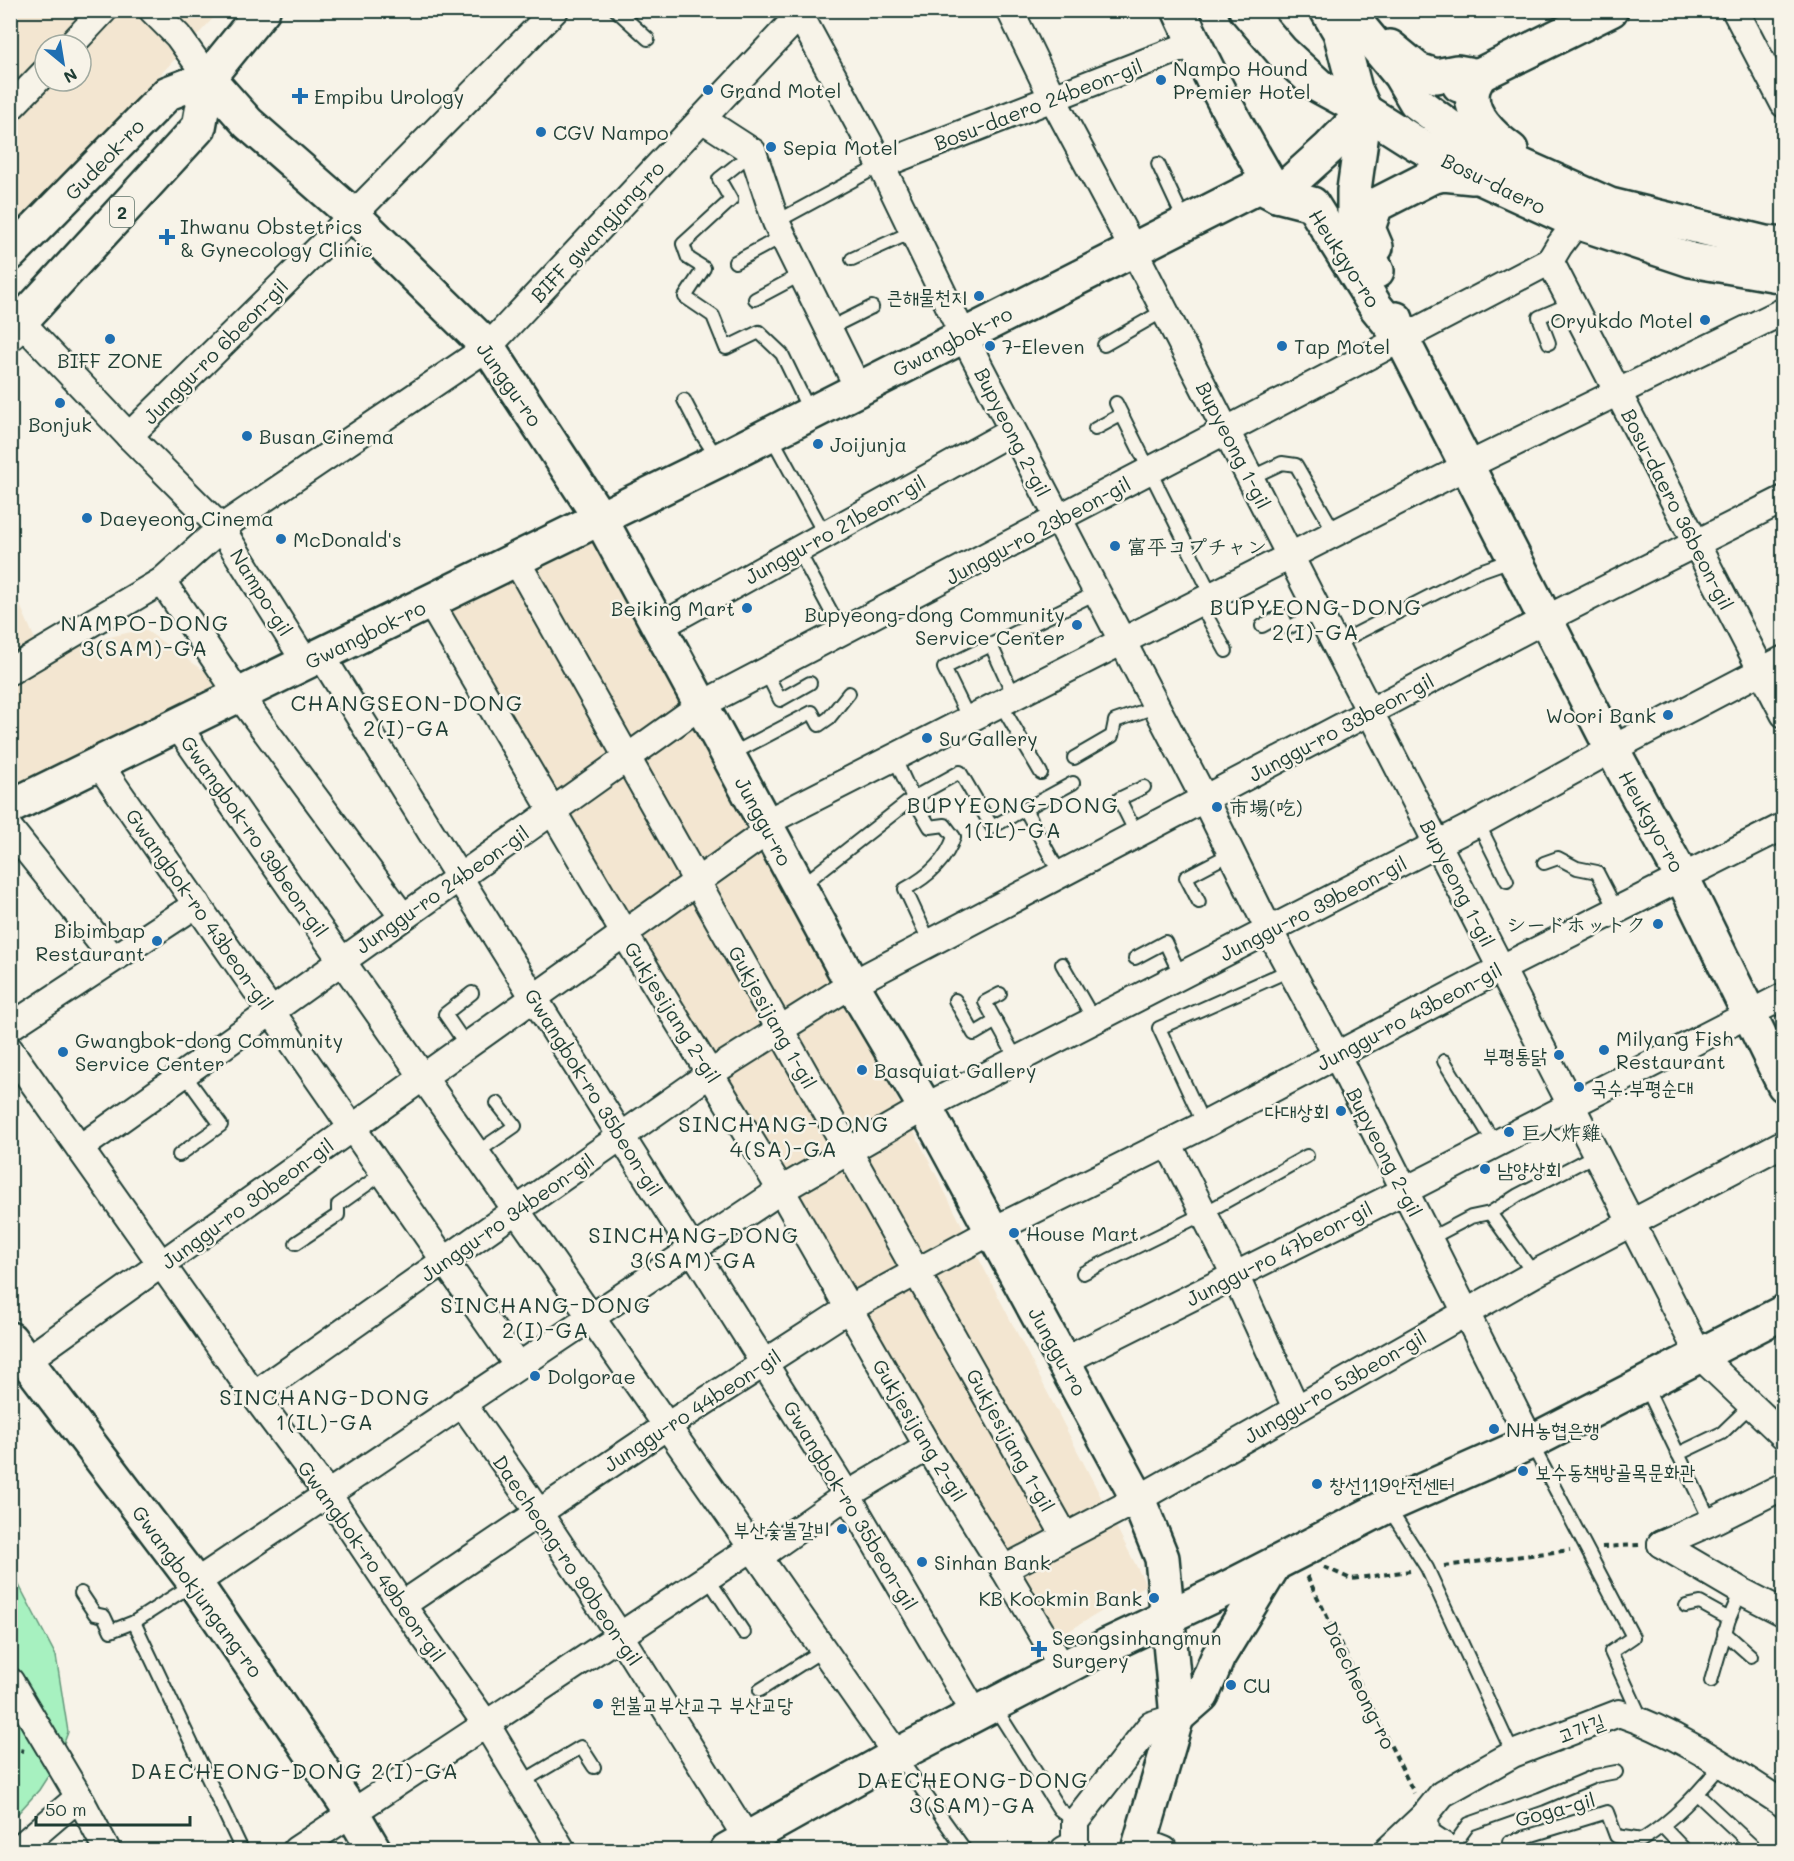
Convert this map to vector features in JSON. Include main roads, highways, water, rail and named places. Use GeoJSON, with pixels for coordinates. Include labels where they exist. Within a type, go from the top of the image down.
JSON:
{"type":"FeatureCollection","features":[{"type":"Feature","properties":{"kind":"main road","name":"Gudeok-ro"},"geometry":{"type":"LineString","coordinates":[[16,327],[199,127],[207,78],[262,10]]}},
{"type":"Feature","properties":{"kind":"main road"},"geometry":{"type":"LineString","coordinates":[[1179,10],[1194,43],[1277,195],[1329,148],[1365,111],[1416,102],[1446,92],[1611,10]]}},
{"type":"Feature","properties":{"kind":"main road","name":"Bosu-daero"},"geometry":{"type":"LineString","coordinates":[[1246,10],[1282,52],[1319,86],[1365,111],[1416,144],[1481,178],[1577,222],[1691,260],[1784,276]]}},
{"type":"Feature","properties":{"kind":"main road"},"geometry":{"type":"LineString","coordinates":[[1327,10],[1340,32],[1355,89],[1365,111]]}},
{"type":"Feature","properties":{"kind":"main road","name":"Bosu-daero"},"geometry":{"type":"LineString","coordinates":[[1346,10],[1400,75],[1416,102],[1458,133],[1498,155],[1610,205],[1778,238]]}},
{"type":"Feature","properties":{"kind":"main road"},"geometry":{"type":"LineString","coordinates":[[1359,10],[1390,47],[1418,70],[1436,76],[1457,72],[1479,76]]}},
{"type":"Feature","properties":{"kind":"main road"},"geometry":{"type":"LineString","coordinates":[[1479,76],[1472,91],[1475,109],[1484,126],[1504,146],[1554,181]]}},
{"type":"Feature","properties":{"kind":"main road","name":"Gudeok-ro"},"geometry":{"type":"LineString","coordinates":[[10,254],[168,93],[207,78]]}},
{"type":"Feature","properties":{"kind":"main road","name":"Junggu-ro"},"geometry":{"type":"LineString","coordinates":[[207,78],[248,123],[353,215],[488,347],[600,518],[852,984],[925,1107],[1064,1361],[1137,1499],[1162,1558],[1177,1717],[1148,1847]]}},
{"type":"Feature","properties":{"kind":"main road","name":"Heukgyo-ro"},"geometry":{"type":"LineString","coordinates":[[1365,111],[1354,190],[1354,213],[1358,234],[1390,297],[1402,339],[1612,749],[1682,876],[1784,1085]]}},
{"type":"Feature","properties":{"kind":"main road"},"geometry":{"type":"LineString","coordinates":[[1390,297],[1368,228],[1376,205],[1431,177],[1443,174],[1481,178]]}},
{"type":"Feature","properties":{"kind":"main road","name":"Gwangbok-ro"},"geometry":{"type":"LineString","coordinates":[[10,807],[719,459],[1258,186],[1277,195]]}},
{"type":"Feature","properties":{"kind":"main road","name":"Heukgyo-ro"},"geometry":{"type":"LineString","coordinates":[[1277,195],[1312,204],[1376,307],[1402,339]]}},
{"type":"Feature","properties":{"kind":"main road"},"geometry":{"type":"LineString","coordinates":[[737,1845],[897,1755],[1063,1669],[1285,1560],[1387,1506],[1531,1442],[1781,1315]]}},
{"type":"Feature","properties":{"kind":"main road","name":"Gwangbokjungang-ro"},"geometry":{"type":"LineString","coordinates":[[19,1350],[195,1582],[352,1814],[374,1851]]}},
{"type":"Feature","properties":{"kind":"main road"},"geometry":{"type":"LineString","coordinates":[[1177,1717],[1202,1695],[1218,1657],[1285,1560]]}},
{"type":"Feature","properties":{"kind":"place","name":"Nampo Hound Premier Hotel"},"geometry":{"type":"Point","coordinates":[1161,80]}},
{"type":"Feature","properties":{"kind":"place","name":"Grand Motel"},"geometry":{"type":"Point","coordinates":[708,90]}},
{"type":"Feature","properties":{"kind":"place","name":"Empibu Urology"},"geometry":{"type":"Point","coordinates":[300,96]}},
{"type":"Feature","properties":{"kind":"place","name":"CGV Nampo"},"geometry":{"type":"Point","coordinates":[541,132]}},
{"type":"Feature","properties":{"kind":"place","name":"Sepia Motel"},"geometry":{"type":"Point","coordinates":[771,147]}},
{"type":"Feature","properties":{"kind":"place","name":"Ihwanu Obstetrics & Gynecology Clinic"},"geometry":{"type":"Point","coordinates":[167,237]}},
{"type":"Feature","properties":{"kind":"place","name":"큰해물천지"},"geometry":{"type":"Point","coordinates":[979,296]}},
{"type":"Feature","properties":{"kind":"place","name":"Oryukdo Motel"},"geometry":{"type":"Point","coordinates":[1705,320]}},
{"type":"Feature","properties":{"kind":"place","name":"BIFF ZONE"},"geometry":{"type":"Point","coordinates":[110,339]}},
{"type":"Feature","properties":{"kind":"place","name":"7-Eleven"},"geometry":{"type":"Point","coordinates":[990,346]}},
{"type":"Feature","properties":{"kind":"place","name":"Tap Motel"},"geometry":{"type":"Point","coordinates":[1282,346]}},
{"type":"Feature","properties":{"kind":"place","name":"Bonjuk"},"geometry":{"type":"Point","coordinates":[60,403]}},
{"type":"Feature","properties":{"kind":"place","name":"Busan Cinema"},"geometry":{"type":"Point","coordinates":[247,436]}},
{"type":"Feature","properties":{"kind":"place","name":"Joijunja"},"geometry":{"type":"Point","coordinates":[818,444]}},
{"type":"Feature","properties":{"kind":"place","name":"Daeyeong Cinema"},"geometry":{"type":"Point","coordinates":[87,518]}},
{"type":"Feature","properties":{"kind":"place","name":"McDonald's"},"geometry":{"type":"Point","coordinates":[281,539]}},
{"type":"Feature","properties":{"kind":"place","name":"富平コプチャン"},"geometry":{"type":"Point","coordinates":[1115,546]}},
{"type":"Feature","properties":{"kind":"place","name":"Beiking Mart"},"geometry":{"type":"Point","coordinates":[747,608]}},
{"type":"Feature","properties":{"kind":"place","name":"Bupyeong-dong Community Service Center"},"geometry":{"type":"Point","coordinates":[1077,625]}},
{"type":"Feature","properties":{"kind":"place","name":"Woori Bank"},"geometry":{"type":"Point","coordinates":[1668,715]}},
{"type":"Feature","properties":{"kind":"place","name":"Su Gallery"},"geometry":{"type":"Point","coordinates":[927,738]}},
{"type":"Feature","properties":{"kind":"place","name":"市場(吃)"},"geometry":{"type":"Point","coordinates":[1217,807]}},
{"type":"Feature","properties":{"kind":"place","name":"シードホットク"},"geometry":{"type":"Point","coordinates":[1658,924]}},
{"type":"Feature","properties":{"kind":"place","name":"Bibimbap Restaurant"},"geometry":{"type":"Point","coordinates":[157,941]}},
{"type":"Feature","properties":{"kind":"place","name":"Milyang Fish Restaurant"},"geometry":{"type":"Point","coordinates":[1604,1050]}},
{"type":"Feature","properties":{"kind":"place","name":"Gwangbok-dong Community Service Center"},"geometry":{"type":"Point","coordinates":[63,1052]}},
{"type":"Feature","properties":{"kind":"place","name":"부평통닭"},"geometry":{"type":"Point","coordinates":[1559,1055]}},
{"type":"Feature","properties":{"kind":"place","name":"Basquiat Gallery"},"geometry":{"type":"Point","coordinates":[862,1070]}},
{"type":"Feature","properties":{"kind":"place","name":"국수.부평순대"},"geometry":{"type":"Point","coordinates":[1579,1087]}},
{"type":"Feature","properties":{"kind":"place","name":"다대상회"},"geometry":{"type":"Point","coordinates":[1341,1111]}},
{"type":"Feature","properties":{"kind":"place","name":"巨人炸雞"},"geometry":{"type":"Point","coordinates":[1509,1132]}},
{"type":"Feature","properties":{"kind":"place","name":"남양상회"},"geometry":{"type":"Point","coordinates":[1485,1169]}},
{"type":"Feature","properties":{"kind":"place","name":"House Mart"},"geometry":{"type":"Point","coordinates":[1014,1233]}},
{"type":"Feature","properties":{"kind":"place","name":"Dolgorae"},"geometry":{"type":"Point","coordinates":[535,1376]}},
{"type":"Feature","properties":{"kind":"place","name":"NH농협은행"},"geometry":{"type":"Point","coordinates":[1494,1429]}},
{"type":"Feature","properties":{"kind":"place","name":"보수동책방골목문화관"},"geometry":{"type":"Point","coordinates":[1523,1471]}},
{"type":"Feature","properties":{"kind":"place","name":"창선119안전센터"},"geometry":{"type":"Point","coordinates":[1317,1484]}},
{"type":"Feature","properties":{"kind":"place","name":"부산숯불갈비"},"geometry":{"type":"Point","coordinates":[842,1529]}},
{"type":"Feature","properties":{"kind":"place","name":"Sinhan Bank"},"geometry":{"type":"Point","coordinates":[922,1562]}},
{"type":"Feature","properties":{"kind":"place","name":"KB Kookmin Bank"},"geometry":{"type":"Point","coordinates":[1154,1598]}},
{"type":"Feature","properties":{"kind":"place","name":"Seongsinhangmun Surgery"},"geometry":{"type":"Point","coordinates":[1039,1649]}},
{"type":"Feature","properties":{"kind":"place","name":"CU"},"geometry":{"type":"Point","coordinates":[1231,1685]}},
{"type":"Feature","properties":{"kind":"place","name":"원불교부산교구 부산교당"},"geometry":{"type":"Point","coordinates":[598,1704]}},
{"type":"Feature","properties":{"kind":"district","name":"BUPYEONG-DONG 2(I)-GA"},"geometry":{"type":"Point","coordinates":[1316,618]}},
{"type":"Feature","properties":{"kind":"district","name":"NAMPO-DONG 3(SAM)-GA"},"geometry":{"type":"Point","coordinates":[145,634]}},
{"type":"Feature","properties":{"kind":"district","name":"CHANGSEON-DONG 2(I)-GA"},"geometry":{"type":"Point","coordinates":[407,714]}},
{"type":"Feature","properties":{"kind":"district","name":"BUPYEONG-DONG 1(IL)-GA"},"geometry":{"type":"Point","coordinates":[1013,816]}},
{"type":"Feature","properties":{"kind":"district","name":"SINCHANG-DONG 4(SA)-GA"},"geometry":{"type":"Point","coordinates":[784,1136]}},
{"type":"Feature","properties":{"kind":"district","name":"SINCHANG-DONG 3(SAM)-GA"},"geometry":{"type":"Point","coordinates":[694,1246]}},
{"type":"Feature","properties":{"kind":"district","name":"SINCHANG-DONG 2(I)-GA"},"geometry":{"type":"Point","coordinates":[546,1316]}},
{"type":"Feature","properties":{"kind":"district","name":"SINCHANG-DONG 1(IL)-GA"},"geometry":{"type":"Point","coordinates":[325,1408]}},
{"type":"Feature","properties":{"kind":"district","name":"DAECHEONG-DONG 2(I)-GA"},"geometry":{"type":"Point","coordinates":[295,1770]}},
{"type":"Feature","properties":{"kind":"district","name":"DAECHEONG-DONG 3(SAM)-GA"},"geometry":{"type":"Point","coordinates":[973,1792]}}]}
